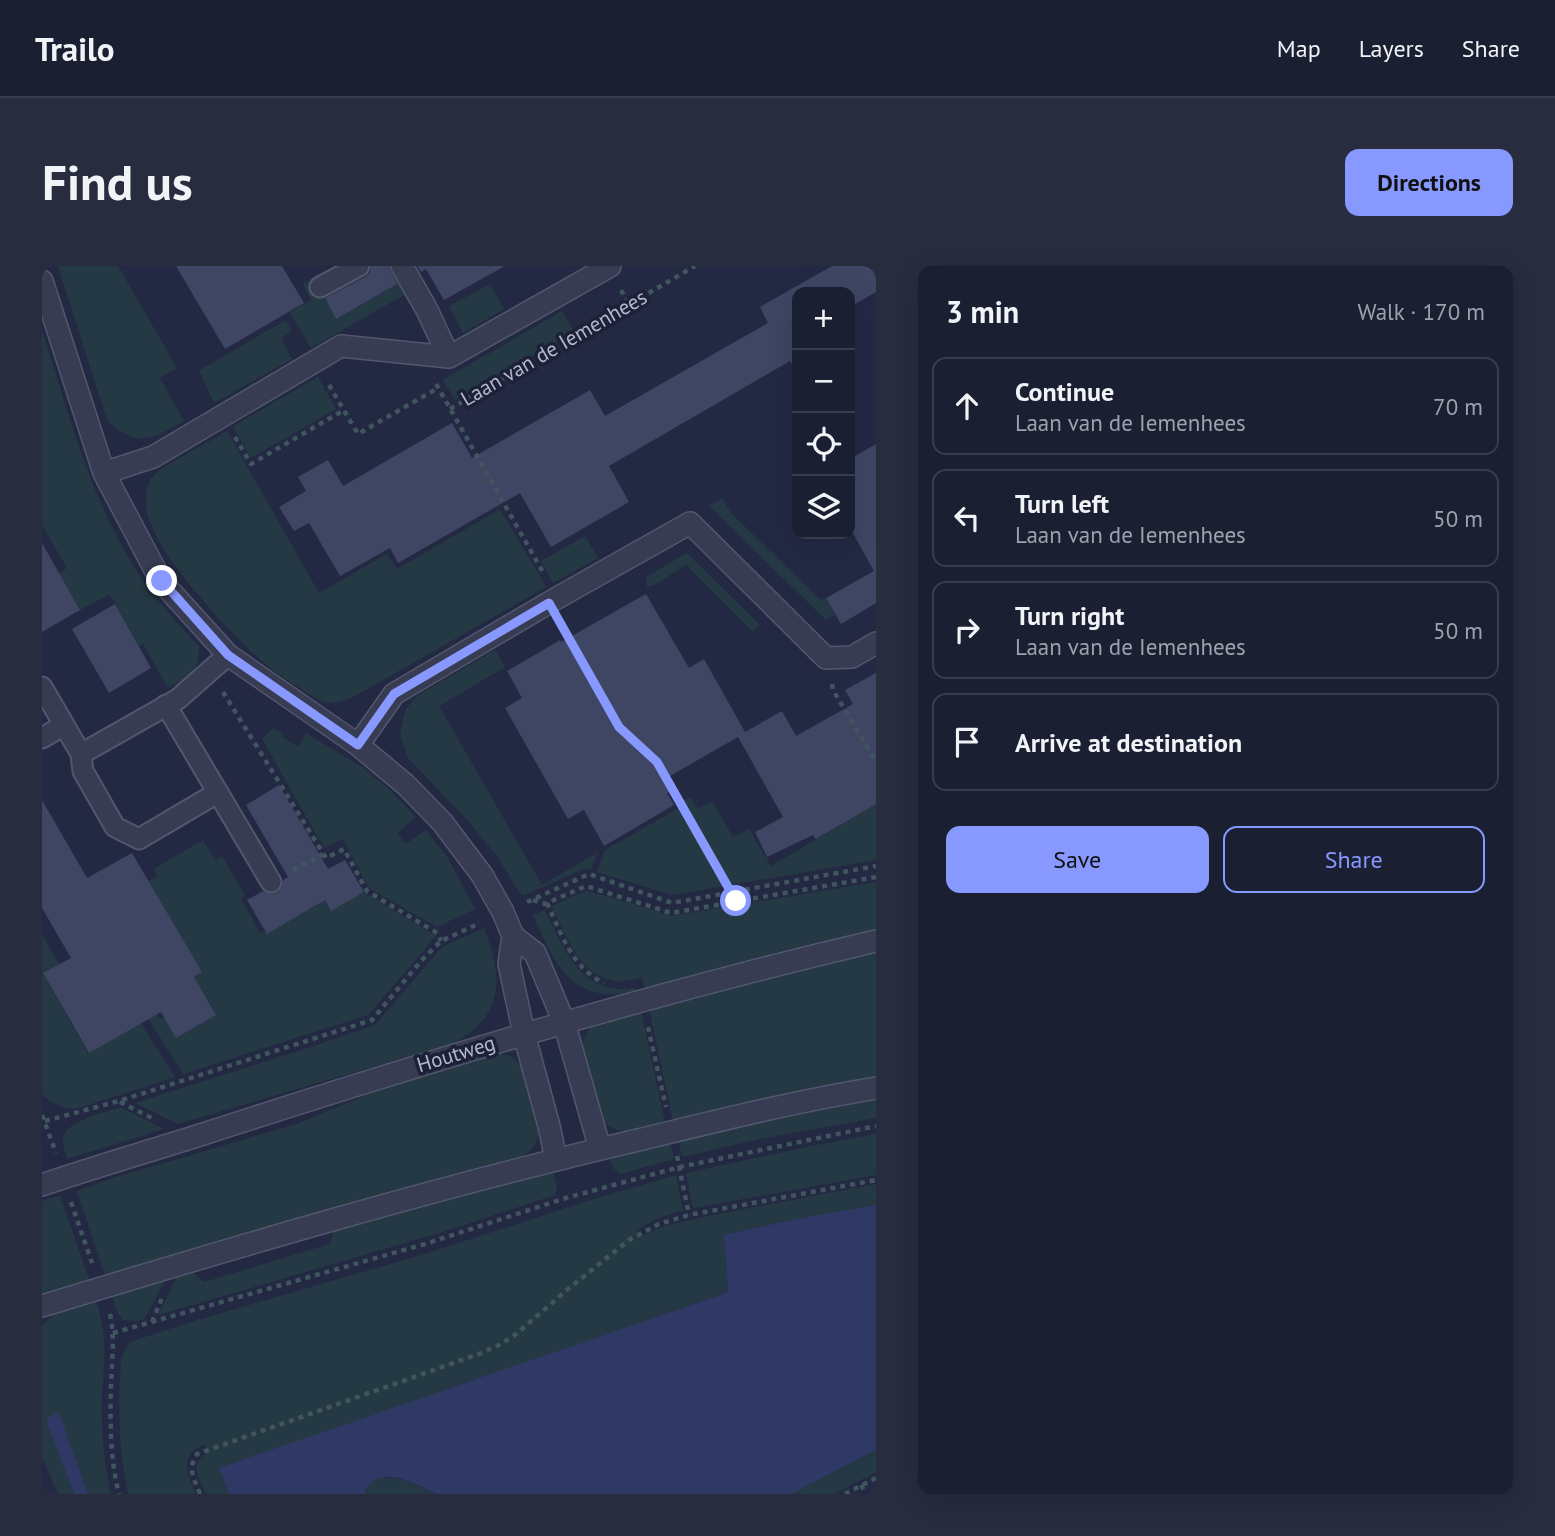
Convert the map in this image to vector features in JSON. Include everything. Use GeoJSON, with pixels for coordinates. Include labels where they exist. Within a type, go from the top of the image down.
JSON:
{"type":"FeatureCollection","features":[{"type":"Feature","properties":{"kind":"street"},"geometry":{"type":"LineString","coordinates":[[104,472],[153,457],[341,346],[449,358],[428,310],[402,266]]}},
{"type":"Feature","properties":{"kind":"street","name":"Laan van de Iemenhees"},"geometry":{"type":"LineString","coordinates":[[449,358],[610,266]]}},
{"type":"Feature","properties":{"kind":"street"},"geometry":{"type":"LineString","coordinates":[[42,281],[104,472],[162,581],[228,655],[358,745],[406,785],[442,822],[482,875],[513,936],[535,953],[564,1022],[600,1149]]}},
{"type":"Feature","properties":{"kind":"street"},"geometry":{"type":"LineString","coordinates":[[358,745],[394,694],[553,600],[691,523],[826,658],[852,657],[876,643]]}},
{"type":"Feature","properties":{"kind":"street"},"geometry":{"type":"LineString","coordinates":[[513,936],[509,964],[556,1159]]}},
{"type":"Feature","properties":{"kind":"street","name":"Houtweg"},"geometry":{"type":"LineString","coordinates":[[42,1185],[376,1078],[564,1022],[876,941]]}},
{"type":"Feature","properties":{"kind":"street"},"geometry":{"type":"LineString","coordinates":[[42,1306],[351,1215],[556,1159],[820,1097],[876,1088]]}},
{"type":"Feature","properties":{"kind":"lane"},"geometry":{"type":"LineString","coordinates":[[320,287],[359,266]]}},
{"type":"Feature","properties":{"kind":"lane"},"geometry":{"type":"LineString","coordinates":[[80,754],[178,699],[228,655]]}},
{"type":"Feature","properties":{"kind":"lane"},"geometry":{"type":"LineString","coordinates":[[42,687],[80,754],[83,771],[115,827],[139,839],[218,793]]}},
{"type":"Feature","properties":{"kind":"lane"},"geometry":{"type":"LineString","coordinates":[[166,705],[271,882]]}},
{"type":"Feature","properties":{"kind":"lane"},"geometry":{"type":"LineString","coordinates":[[42,738],[64,725]]}},
{"type":"Feature","properties":{"kind":"path","name":"Laan van de Iemenhees"},"geometry":{"type":"LineString","coordinates":[[223,416],[251,464],[344,410],[358,434],[438,388],[450,409],[695,266]]}},
{"type":"Feature","properties":{"kind":"path"},"geometry":{"type":"LineString","coordinates":[[450,409],[619,727],[657,762],[736,901]]}},
{"type":"Feature","properties":{"kind":"path"},"geometry":{"type":"LineString","coordinates":[[826,658],[833,690],[876,762]]}},
{"type":"Feature","properties":{"kind":"path"},"geometry":{"type":"LineString","coordinates":[[209,671],[326,858],[344,849],[368,891],[437,933],[441,941]]}},
{"type":"Feature","properties":{"kind":"path"},"geometry":{"type":"LineString","coordinates":[[271,882],[323,854]]}},
{"type":"Feature","properties":{"kind":"path"},"geometry":{"type":"LineString","coordinates":[[533,900],[545,904],[586,886],[671,913],[876,877]]}},
{"type":"Feature","properties":{"kind":"path"},"geometry":{"type":"LineString","coordinates":[[45,1121],[119,1101]]}},
{"type":"Feature","properties":{"kind":"path"},"geometry":{"type":"LineString","coordinates":[[113,1333],[425,1244],[578,1194],[680,1167],[876,1126]]}},
{"type":"Feature","properties":{"kind":"path"},"geometry":{"type":"LineString","coordinates":[[200,1494],[191,1468],[197,1454],[499,1345],[515,1335],[629,1240],[659,1224],[689,1215],[876,1180]]}},
{"type":"Feature","properties":{"kind":"path"},"geometry":{"type":"LineString","coordinates":[[683,1184],[689,1215]]}},
{"type":"Feature","properties":{"kind":"path"},"geometry":{"type":"LineString","coordinates":[[845,1494],[876,1478]]}},
{"type":"Feature","properties":{"kind":"path"},"geometry":{"type":"LineString","coordinates":[[862,1485],[866,1494]]}},
{"type":"Feature","properties":{"kind":"shaded area"},"geometry":{"type":"Polygon","coordinates":[[[58,266],[118,266],[177,368],[160,378],[184,421],[163,433],[136,438],[117,429],[107,420],[58,266]]]}},
{"type":"Feature","properties":{"kind":"shaded area"},"geometry":{"type":"Polygon","coordinates":[[[376,266],[394,266],[409,292],[311,348],[290,312],[311,300],[303,284],[312,279],[337,318],[389,289],[376,266]]]}},
{"type":"Feature","properties":{"kind":"shaded area"},"geometry":{"type":"Polygon","coordinates":[[[490,284],[504,309],[463,333],[449,306],[490,284]]]}},
{"type":"Feature","properties":{"kind":"shaded area"},"geometry":{"type":"Polygon","coordinates":[[[562,311],[575,332],[455,400],[443,380],[562,311]]]}},
{"type":"Feature","properties":{"kind":"shaded area"},"geometry":{"type":"Polygon","coordinates":[[[286,320],[292,331],[281,338],[292,359],[214,403],[200,370],[286,320]]]}},
{"type":"Feature","properties":{"kind":"shaded area"},"geometry":{"type":"Polygon","coordinates":[[[42,330],[81,452],[105,512],[135,568],[199,647],[195,668],[168,688],[143,644],[139,646],[110,594],[80,610],[59,573],[67,568],[42,525],[42,330]]]}},
{"type":"Feature","properties":{"kind":"shaded area"},"geometry":{"type":"Polygon","coordinates":[[[318,377],[336,409],[251,458],[233,426],[318,377]]]}},
{"type":"Feature","properties":{"kind":"shaded area"},"geometry":{"type":"Polygon","coordinates":[[[227,431],[319,593],[387,554],[397,569],[500,509],[546,587],[355,696],[344,701],[321,701],[271,668],[231,632],[176,568],[149,520],[146,503],[152,477],[159,470],[227,431]]]}},
{"type":"Feature","properties":{"kind":"shaded area"},"geometry":{"type":"Polygon","coordinates":[[[722,498],[731,513],[821,600],[826,598],[835,615],[826,620],[709,506],[722,498]]]}},
{"type":"Feature","properties":{"kind":"shaded area"},"geometry":{"type":"Polygon","coordinates":[[[585,536],[598,558],[553,583],[541,561],[585,536]]]}},
{"type":"Feature","properties":{"kind":"shaded area"},"geometry":{"type":"Polygon","coordinates":[[[687,553],[760,625],[752,631],[686,565],[647,587],[646,577],[687,553]]]}},
{"type":"Feature","properties":{"kind":"shaded area"},"geometry":{"type":"Polygon","coordinates":[[[495,650],[505,667],[439,706],[542,885],[597,853],[591,870],[586,868],[522,896],[496,855],[469,822],[408,758],[401,738],[406,709],[417,696],[495,650]]]}},
{"type":"Feature","properties":{"kind":"shaded area"},"geometry":{"type":"Polygon","coordinates":[[[273,728],[298,747],[306,733],[362,767],[390,790],[416,817],[397,833],[406,844],[426,830],[448,858],[475,909],[437,927],[369,888],[343,839],[324,848],[262,739],[273,728]]]}},
{"type":"Feature","properties":{"kind":"shaded area"},"geometry":{"type":"Polygon","coordinates":[[[690,797],[698,809],[712,801],[733,837],[749,829],[771,866],[876,804],[876,860],[731,885],[683,801],[690,797]]]}},
{"type":"Feature","properties":{"kind":"shaded area"},"geometry":{"type":"Polygon","coordinates":[[[679,808],[724,886],[672,895],[597,872],[605,850],[679,808]]]}},
{"type":"Feature","properties":{"kind":"shaded area"},"geometry":{"type":"Polygon","coordinates":[[[203,840],[215,860],[222,856],[245,895],[241,899],[260,933],[265,931],[267,934],[319,904],[321,894],[331,911],[364,892],[436,936],[368,1015],[183,1074],[148,1018],[156,1013],[160,1019],[165,1018],[176,1038],[216,1015],[194,977],[202,972],[148,881],[158,876],[154,869],[203,840]]]}},
{"type":"Feature","properties":{"kind":"shaded area"},"geometry":{"type":"Polygon","coordinates":[[[876,882],[876,930],[645,990],[642,977],[617,981],[591,971],[575,952],[552,906],[586,891],[671,916],[876,882]]]}},
{"type":"Feature","properties":{"kind":"shaded area"},"geometry":{"type":"Polygon","coordinates":[[[545,910],[568,954],[588,977],[601,985],[616,989],[635,988],[637,993],[615,995],[596,992],[569,977],[550,951],[533,915],[545,910]]]}},
{"type":"Feature","properties":{"kind":"shaded area"},"geometry":{"type":"Polygon","coordinates":[[[484,928],[494,962],[495,993],[483,1020],[454,1043],[178,1124],[135,1103],[375,1025],[442,947],[484,928]]]}},
{"type":"Feature","properties":{"kind":"shaded area"},"geometry":{"type":"Polygon","coordinates":[[[42,934],[59,964],[43,974],[88,1053],[140,1022],[175,1077],[79,1108],[59,1106],[42,1095],[42,934]]]}},
{"type":"Feature","properties":{"kind":"shaded area"},"geometry":{"type":"Polygon","coordinates":[[[876,951],[876,1080],[673,1121],[649,1009],[876,951]]]}},
{"type":"Feature","properties":{"kind":"shaded area"},"geometry":{"type":"Polygon","coordinates":[[[641,1011],[665,1123],[635,1130],[617,1130],[605,1122],[597,1107],[586,1064],[584,1042],[587,1032],[594,1024],[641,1011]]]}},
{"type":"Feature","properties":{"kind":"shaded area"},"geometry":{"type":"Polygon","coordinates":[[[494,1053],[512,1058],[524,1071],[535,1113],[537,1141],[520,1157],[312,1215],[106,1278],[77,1191],[297,1124],[418,1074],[494,1053]]]}},
{"type":"Feature","properties":{"kind":"shaded area"},"geometry":{"type":"Polygon","coordinates":[[[876,1099],[876,1118],[759,1139],[682,1157],[678,1140],[876,1099]]]}},
{"type":"Feature","properties":{"kind":"shaded area"},"geometry":{"type":"Polygon","coordinates":[[[118,1108],[164,1129],[67,1159],[63,1142],[69,1128],[84,1119],[118,1108]]]}},
{"type":"Feature","properties":{"kind":"shaded area"},"geometry":{"type":"Polygon","coordinates":[[[876,1134],[876,1175],[694,1208],[692,1206],[686,1173],[876,1134]]]}},
{"type":"Feature","properties":{"kind":"shaded area"},"geometry":{"type":"Polygon","coordinates":[[[670,1142],[674,1159],[620,1174],[614,1169],[609,1155],[670,1142]]]}},
{"type":"Feature","properties":{"kind":"shaded area"},"geometry":{"type":"Polygon","coordinates":[[[552,1170],[557,1187],[555,1195],[446,1231],[158,1315],[178,1275],[191,1271],[204,1282],[330,1244],[334,1229],[552,1170]]]}},
{"type":"Feature","properties":{"kind":"shaded area"},"geometry":{"type":"Polygon","coordinates":[[[676,1175],[683,1211],[641,1227],[636,1231],[640,1237],[665,1226],[708,1216],[876,1184],[876,1205],[724,1235],[728,1290],[726,1293],[219,1469],[229,1494],[206,1494],[196,1467],[207,1453],[205,1444],[196,1448],[188,1459],[188,1472],[196,1494],[128,1494],[121,1451],[119,1392],[121,1359],[130,1342],[425,1254],[676,1175]]]}},
{"type":"Feature","properties":{"kind":"shaded area"},"geometry":{"type":"Polygon","coordinates":[[[60,1196],[90,1282],[42,1297],[42,1201],[60,1196]]]}},
{"type":"Feature","properties":{"kind":"shaded area"},"geometry":{"type":"Polygon","coordinates":[[[165,1280],[144,1320],[123,1320],[117,1312],[112,1296],[165,1280]]]}},
{"type":"Feature","properties":{"kind":"shaded area"},"geometry":{"type":"Polygon","coordinates":[[[96,1301],[104,1337],[103,1434],[111,1494],[88,1494],[57,1413],[47,1423],[74,1494],[58,1494],[42,1457],[42,1326],[53,1315],[96,1301]]]}},
{"type":"Feature","properties":{"kind":"shaded area"},"geometry":{"type":"Polygon","coordinates":[[[876,1450],[876,1472],[834,1494],[791,1494],[876,1450]]]}},
{"type":"Feature","properties":{"kind":"shaded area"},"geometry":{"type":"Polygon","coordinates":[[[381,1477],[405,1480],[437,1494],[366,1494],[370,1484],[381,1477]]]}},
{"type":"Feature","properties":{"kind":"water"},"geometry":{"type":"Polygon","coordinates":[[[876,1205],[876,1450],[791,1494],[437,1494],[409,1481],[389,1477],[379,1478],[371,1483],[365,1491],[366,1494],[229,1494],[219,1468],[726,1293],[728,1290],[724,1235],[876,1205]]]}},
{"type":"Feature","properties":{"kind":"water"},"geometry":{"type":"Polygon","coordinates":[[[57,1413],[88,1494],[74,1494],[47,1423],[49,1417],[57,1413]]]}},
{"type":"Feature","properties":{"kind":"building"},"geometry":{"type":"Polygon","coordinates":[[[176,266],[282,266],[304,303],[225,349],[176,266]]]}},
{"type":"Feature","properties":{"kind":"building"},"geometry":{"type":"Polygon","coordinates":[[[371,266],[389,266],[397,284],[336,319],[325,298],[365,277],[371,266]]]}},
{"type":"Feature","properties":{"kind":"building"},"geometry":{"type":"Polygon","coordinates":[[[417,266],[505,266],[444,300],[426,269],[421,272],[417,266]]]}},
{"type":"Feature","properties":{"kind":"building"},"geometry":{"type":"Polygon","coordinates":[[[832,266],[876,266],[876,292],[855,304],[855,287],[795,287],[832,266]]]}},
{"type":"Feature","properties":{"kind":"building"},"geometry":{"type":"Polygon","coordinates":[[[792,289],[792,365],[790,361],[609,466],[629,502],[551,547],[520,493],[398,563],[390,548],[340,576],[309,523],[294,531],[279,507],[306,491],[298,477],[328,460],[343,486],[452,423],[472,458],[590,390],[605,416],[768,323],[760,307],[792,289]]]}},
{"type":"Feature","properties":{"kind":"building"},"geometry":{"type":"Polygon","coordinates":[[[876,444],[876,603],[841,624],[826,598],[874,571],[855,537],[855,456],[876,444]]]}},
{"type":"Feature","properties":{"kind":"building"},"geometry":{"type":"Polygon","coordinates":[[[42,543],[80,610],[42,632],[42,543]]]}},
{"type":"Feature","properties":{"kind":"building"},"geometry":{"type":"Polygon","coordinates":[[[646,594],[689,668],[704,659],[745,732],[782,711],[796,736],[853,704],[845,690],[876,673],[876,804],[816,839],[813,835],[767,857],[755,832],[783,817],[738,737],[663,780],[674,805],[604,846],[584,810],[568,819],[505,708],[522,698],[507,671],[646,594]]]}},
{"type":"Feature","properties":{"kind":"building"},"geometry":{"type":"Polygon","coordinates":[[[115,604],[151,668],[109,693],[72,629],[115,604]]]}},
{"type":"Feature","properties":{"kind":"building"},"geometry":{"type":"Polygon","coordinates":[[[279,785],[328,869],[345,860],[364,892],[331,911],[325,900],[267,934],[247,900],[263,891],[277,893],[283,880],[288,877],[246,805],[279,785]]]}},
{"type":"Feature","properties":{"kind":"building"},"geometry":{"type":"Polygon","coordinates":[[[42,800],[87,878],[132,853],[202,972],[194,977],[216,1015],[176,1038],[161,1012],[89,1053],[43,973],[71,958],[42,908],[42,800]]]}},
{"type":"Feature","properties":{"kind":"route"},"geometry":{"type":"LineString","coordinates":[[162,581],[228,655],[358,745],[394,694],[549,603],[619,727],[657,762],[736,901]]}}]}
